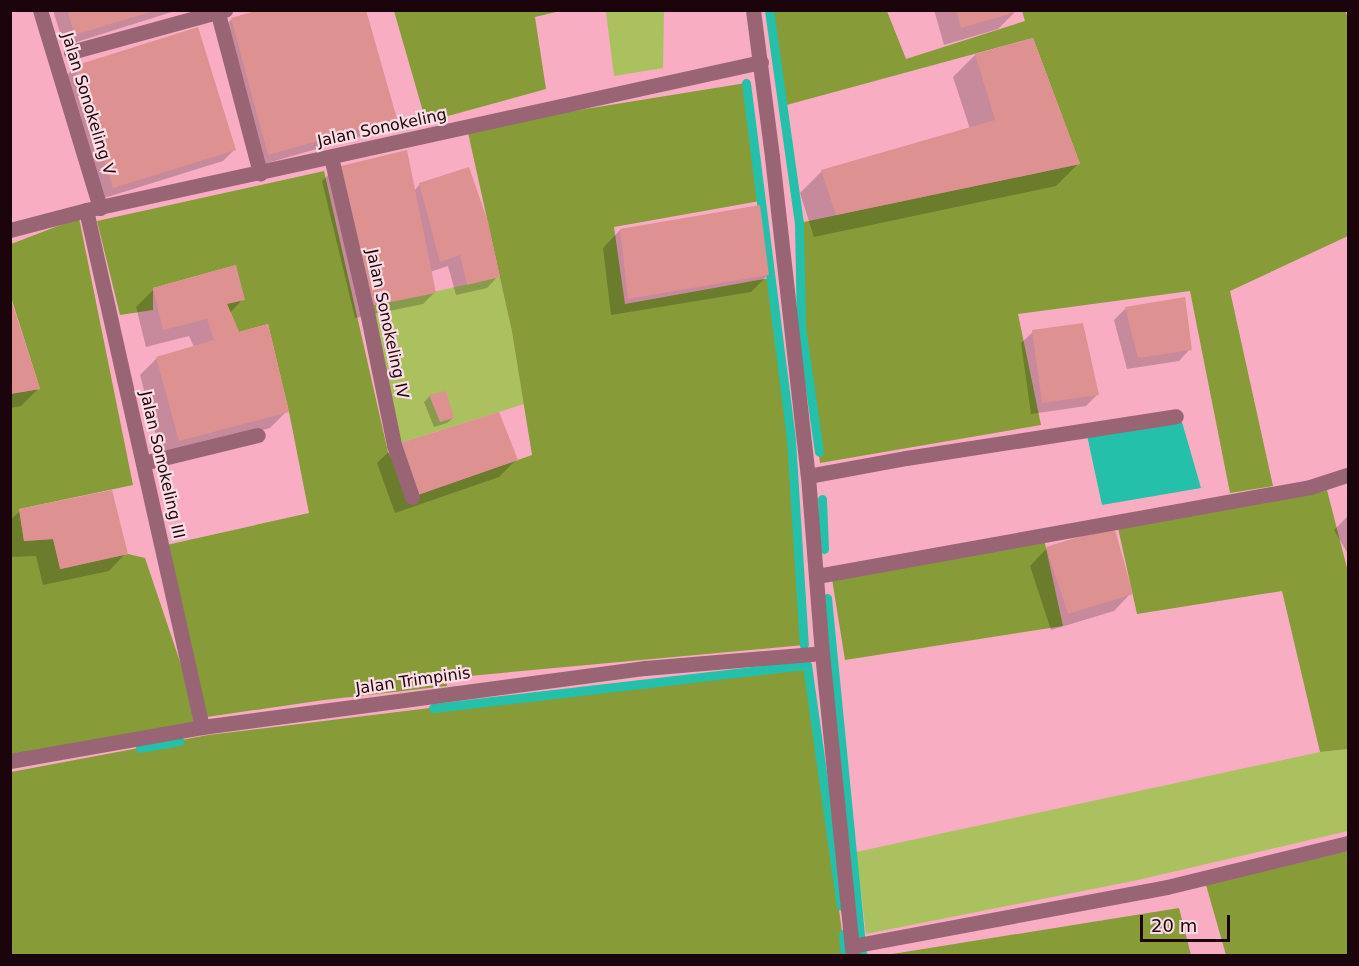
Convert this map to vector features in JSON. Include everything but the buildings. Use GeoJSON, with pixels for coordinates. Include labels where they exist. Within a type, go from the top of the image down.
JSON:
{"type":"FeatureCollection","features":[{"type":"Feature","properties":{"kind":"street","name":"Jalan Sonokeling V"},"geometry":{"type":"LineString","coordinates":[[40,10],[93,209]]}},
{"type":"Feature","properties":{"kind":"street"},"geometry":{"type":"LineString","coordinates":[[753,10],[761,62],[808,476],[822,653],[852,951],[1167,887],[1348,843]]}},
{"type":"Feature","properties":{"kind":"street"},"geometry":{"type":"LineString","coordinates":[[71,52],[220,11],[260,173]]}},
{"type":"Feature","properties":{"kind":"street","name":"Jalan Sonokeling"},"geometry":{"type":"LineString","coordinates":[[10,230],[93,209],[761,62]]}},
{"type":"Feature","properties":{"kind":"street","name":"Jalan Sonokeling IV"},"geometry":{"type":"LineString","coordinates":[[331,157],[366,307],[394,445],[412,497]]}},
{"type":"Feature","properties":{"kind":"street","name":"Jalan Sonokeling III"},"geometry":{"type":"LineString","coordinates":[[93,209],[143,463],[202,727]]}},
{"type":"Feature","properties":{"kind":"street"},"geometry":{"type":"LineString","coordinates":[[808,476],[906,458],[1176,416]]}},
{"type":"Feature","properties":{"kind":"street"},"geometry":{"type":"LineString","coordinates":[[143,463],[258,435]]}},
{"type":"Feature","properties":{"kind":"street"},"geometry":{"type":"LineString","coordinates":[[816,576],[1310,487],[1348,475]]}},
{"type":"Feature","properties":{"kind":"street","name":"Jalan Trimpinis"},"geometry":{"type":"LineString","coordinates":[[10,761],[202,727],[645,668],[822,653]]}},
{"type":"Feature","properties":{"kind":"shaded area"},"geometry":{"type":"Polygon","coordinates":[[[394,11],[560,11],[535,17],[546,89],[426,122],[394,11]]]}},
{"type":"Feature","properties":{"kind":"shaded area"},"geometry":{"type":"Polygon","coordinates":[[[664,11],[663,68],[614,76],[606,12],[664,11]]]}},
{"type":"Feature","properties":{"kind":"shaded area"},"geometry":{"type":"Polygon","coordinates":[[[769,11],[887,11],[906,59],[1025,21],[1022,11],[1345,11],[1348,17],[1348,236],[1230,291],[1273,486],[1230,493],[1190,291],[1018,314],[1041,425],[820,463],[801,327],[799,223],[1080,164],[1033,38],[783,106],[769,11]]]}},
{"type":"Feature","properties":{"kind":"shaded area"},"geometry":{"type":"Polygon","coordinates":[[[746,83],[760,201],[614,227],[625,304],[770,278],[791,440],[804,645],[447,678],[447,686],[324,700],[200,718],[162,546],[309,513],[289,412],[268,324],[239,332],[227,304],[236,265],[153,288],[153,310],[120,315],[97,221],[324,171],[388,452],[412,497],[532,455],[512,332],[467,128],[746,83]]]}},
{"type":"Feature","properties":{"kind":"shaded area"},"geometry":{"type":"Polygon","coordinates":[[[79,218],[133,485],[19,509],[24,541],[53,539],[61,569],[128,554],[145,558],[202,727],[11,761],[10,394],[40,389],[11,297],[11,244],[79,218]]]}},
{"type":"Feature","properties":{"kind":"shaded area"},"geometry":{"type":"Polygon","coordinates":[[[500,277],[524,404],[394,445],[366,307],[500,277]]]}},
{"type":"Feature","properties":{"kind":"shaded area"},"geometry":{"type":"Polygon","coordinates":[[[1182,422],[1201,488],[1102,505],[1087,435],[1182,422]]]}},
{"type":"Feature","properties":{"kind":"shaded area"},"geometry":{"type":"Polygon","coordinates":[[[1327,490],[1348,572],[1348,749],[1320,752],[1282,591],[1137,614],[1118,528],[1327,490]]]}},
{"type":"Feature","properties":{"kind":"shaded area"},"geometry":{"type":"Polygon","coordinates":[[[1044,539],[1063,626],[845,660],[832,579],[1044,539]]]}},
{"type":"Feature","properties":{"kind":"shaded area"},"geometry":{"type":"Polygon","coordinates":[[[807,665],[845,955],[11,956],[11,772],[208,735],[636,683],[807,665]]]}},
{"type":"Feature","properties":{"kind":"shaded area"},"geometry":{"type":"Polygon","coordinates":[[[1348,749],[1348,831],[1138,880],[866,934],[856,852],[1320,752],[1348,749]]]}},
{"type":"Feature","properties":{"kind":"shaded area"},"geometry":{"type":"Polygon","coordinates":[[[1348,851],[1348,955],[1226,955],[1206,885],[1348,851]]]}},
{"type":"Feature","properties":{"kind":"shaded area"},"geometry":{"type":"Polygon","coordinates":[[[1179,908],[1191,955],[886,955],[1179,908]]]}},
{"type":"Feature","properties":{"kind":"waterway"},"geometry":{"type":"LineString","coordinates":[[769,10],[799,223],[801,327],[819,452]]}},
{"type":"Feature","properties":{"kind":"waterway"},"geometry":{"type":"LineString","coordinates":[[746,83],[791,440],[804,645]]}},
{"type":"Feature","properties":{"kind":"waterway"},"geometry":{"type":"LineString","coordinates":[[822,499],[824,549]]}},
{"type":"Feature","properties":{"kind":"waterway"},"geometry":{"type":"LineString","coordinates":[[827,598],[862,956]]}},
{"type":"Feature","properties":{"kind":"waterway"},"geometry":{"type":"LineString","coordinates":[[433,708],[807,665],[841,906]]}},
{"type":"Feature","properties":{"kind":"waterway"},"geometry":{"type":"LineString","coordinates":[[140,748],[179,741]]}},
{"type":"Feature","properties":{"kind":"waterway"},"geometry":{"type":"LineString","coordinates":[[843,934],[845,956]]}}]}
